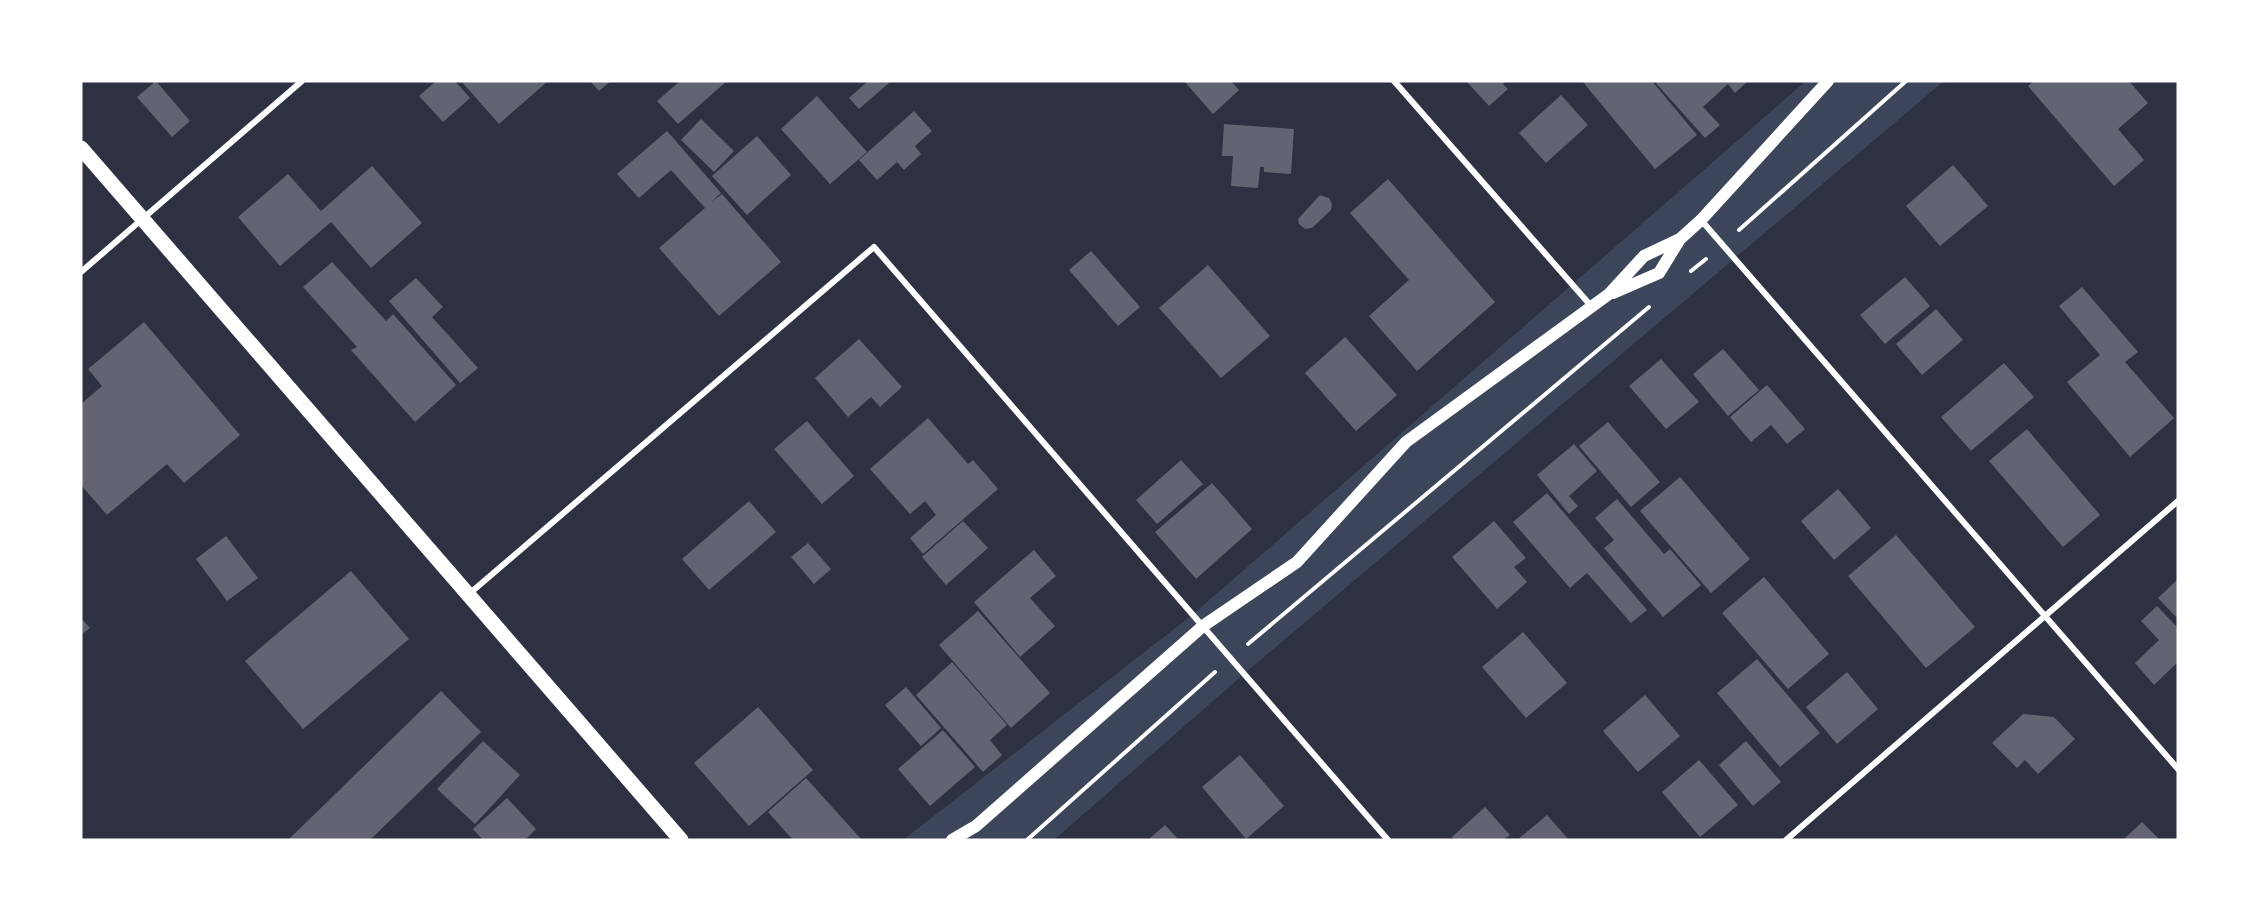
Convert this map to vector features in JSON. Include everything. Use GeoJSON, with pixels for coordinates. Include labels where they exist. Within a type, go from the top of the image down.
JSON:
{"type":"FeatureCollection","features":[{"type":"Feature","properties":{"kind":"main road"},"geometry":{"type":"LineString","coordinates":[[1609,294],[1659,273],[1680,239],[1701,220],[1828,81]]}},
{"type":"Feature","properties":{"kind":"main road"},"geometry":{"type":"LineString","coordinates":[[81,148],[681,840]]}},
{"type":"Feature","properties":{"kind":"main road"},"geometry":{"type":"LineString","coordinates":[[952,840],[976,826],[1203,626],[1297,562],[1406,442],[1609,294],[1644,256],[1680,239]]}},
{"type":"Feature","properties":{"kind":"main road"},"geometry":{"type":"LineString","coordinates":[[966,840],[976,826]]}},
{"type":"Feature","properties":{"kind":"street"},"geometry":{"type":"LineString","coordinates":[[81,272],[302,81]]}},
{"type":"Feature","properties":{"kind":"street"},"geometry":{"type":"LineString","coordinates":[[1394,81],[1592,307]]}},
{"type":"Feature","properties":{"kind":"street"},"geometry":{"type":"LineString","coordinates":[[1701,220],[2178,770]]}},
{"type":"Feature","properties":{"kind":"street"},"geometry":{"type":"LineString","coordinates":[[469,594],[874,247],[1388,840]]}},
{"type":"Feature","properties":{"kind":"street"},"geometry":{"type":"LineString","coordinates":[[1786,840],[2178,501]]}},
{"type":"Feature","properties":{"kind":"path"},"geometry":{"type":"LineString","coordinates":[[1687,275],[1906,81]]}},
{"type":"Feature","properties":{"kind":"path"},"geometry":{"type":"LineString","coordinates":[[1027,840],[1231,658],[1650,306]]}},
{"type":"Feature","properties":{"kind":"shaded area"},"geometry":{"type":"Polygon","coordinates":[[[1806,81],[1944,81],[1244,674],[1054,840],[903,840],[1192,615],[1806,81]]]}},
{"type":"Feature","properties":{"kind":"building"},"geometry":{"type":"Polygon","coordinates":[[[156,81],[190,121],[172,137],[137,97],[156,81]]]}},
{"type":"Feature","properties":{"kind":"building"},"geometry":{"type":"Polygon","coordinates":[[[436,81],[455,81],[470,98],[443,122],[419,96],[436,81]]]}},
{"type":"Feature","properties":{"kind":"building"},"geometry":{"type":"Polygon","coordinates":[[[461,81],[548,81],[499,124],[461,81]]]}},
{"type":"Feature","properties":{"kind":"building"},"geometry":{"type":"Polygon","coordinates":[[[590,81],[611,81],[599,91],[590,81]]]}},
{"type":"Feature","properties":{"kind":"building"},"geometry":{"type":"Polygon","coordinates":[[[680,81],[727,81],[678,124],[657,101],[680,81]]]}},
{"type":"Feature","properties":{"kind":"building"},"geometry":{"type":"Polygon","coordinates":[[[868,81],[887,81],[889,83],[859,109],[849,98],[868,81]]]}},
{"type":"Feature","properties":{"kind":"building"},"geometry":{"type":"Polygon","coordinates":[[[1184,81],[1231,81],[1239,90],[1213,114],[1184,81]]]}},
{"type":"Feature","properties":{"kind":"building"},"geometry":{"type":"Polygon","coordinates":[[[1466,81],[1506,81],[1503,84],[1508,89],[1489,106],[1466,81]]]}},
{"type":"Feature","properties":{"kind":"building"},"geometry":{"type":"Polygon","coordinates":[[[1582,81],[1652,81],[1697,135],[1655,169],[1582,81]]]}},
{"type":"Feature","properties":{"kind":"building"},"geometry":{"type":"Polygon","coordinates":[[[1654,81],[1748,81],[1735,93],[1728,84],[1703,107],[1720,125],[1705,138],[1654,81]]]}},
{"type":"Feature","properties":{"kind":"building"},"geometry":{"type":"Polygon","coordinates":[[[2034,81],[2129,81],[2148,103],[2118,129],[2144,160],[2114,186],[2028,86],[2034,81]]]}},
{"type":"Feature","properties":{"kind":"building"},"geometry":{"type":"Polygon","coordinates":[[[1561,95],[1588,125],[1546,163],[1519,133],[1561,95]]]}},
{"type":"Feature","properties":{"kind":"building"},"geometry":{"type":"Polygon","coordinates":[[[817,96],[867,152],[830,184],[781,129],[817,96]]]}},
{"type":"Feature","properties":{"kind":"building"},"geometry":{"type":"Polygon","coordinates":[[[914,111],[932,131],[915,146],[921,154],[904,170],[897,162],[877,180],[859,160],[914,111]]]}},
{"type":"Feature","properties":{"kind":"building"},"geometry":{"type":"Polygon","coordinates":[[[701,119],[734,151],[714,172],[681,140],[701,119]]]}},
{"type":"Feature","properties":{"kind":"building"},"geometry":{"type":"Polygon","coordinates":[[[1224,124],[1294,129],[1291,174],[1264,172],[1264,167],[1260,167],[1258,188],[1231,186],[1233,156],[1222,156],[1224,124]]]}},
{"type":"Feature","properties":{"kind":"building"},"geometry":{"type":"Polygon","coordinates":[[[667,131],[721,193],[711,202],[722,194],[781,262],[719,316],[659,248],[705,208],[671,170],[639,198],[617,174],[667,131]]]}},
{"type":"Feature","properties":{"kind":"building"},"geometry":{"type":"Polygon","coordinates":[[[757,136],[791,175],[747,215],[712,176],[757,136]]]}},
{"type":"Feature","properties":{"kind":"building"},"geometry":{"type":"Polygon","coordinates":[[[1953,165],[1988,206],[1940,246],[1906,206],[1953,165]]]}},
{"type":"Feature","properties":{"kind":"building"},"geometry":{"type":"Polygon","coordinates":[[[372,166],[422,223],[371,268],[331,222],[280,266],[238,217],[288,174],[321,211],[372,166]]]}},
{"type":"Feature","properties":{"kind":"building"},"geometry":{"type":"Polygon","coordinates":[[[1388,179],[1495,302],[1417,371],[1369,316],[1409,280],[1350,213],[1388,179]]]}},
{"type":"Feature","properties":{"kind":"building"},"geometry":{"type":"Polygon","coordinates":[[[1320,195],[1329,198],[1332,204],[1331,210],[1312,228],[1305,229],[1299,224],[1298,219],[1320,195]]]}},
{"type":"Feature","properties":{"kind":"building"},"geometry":{"type":"Polygon","coordinates":[[[1091,251],[1140,307],[1118,326],[1069,270],[1091,251]]]}},
{"type":"Feature","properties":{"kind":"building"},"geometry":{"type":"Polygon","coordinates":[[[332,262],[386,321],[393,314],[456,385],[415,422],[351,350],[357,347],[303,287],[332,262]]]}},
{"type":"Feature","properties":{"kind":"building"},"geometry":{"type":"Polygon","coordinates":[[[1208,265],[1270,336],[1221,378],[1159,308],[1208,265]]]}},
{"type":"Feature","properties":{"kind":"building"},"geometry":{"type":"Polygon","coordinates":[[[1905,277],[1930,306],[1885,344],[1860,315],[1905,277]]]}},
{"type":"Feature","properties":{"kind":"building"},"geometry":{"type":"Polygon","coordinates":[[[416,278],[443,307],[432,317],[478,368],[460,383],[389,301],[416,278]]]}},
{"type":"Feature","properties":{"kind":"building"},"geometry":{"type":"Polygon","coordinates":[[[2082,287],[2138,352],[2125,362],[2174,418],[2130,457],[2067,382],[2100,355],[2059,306],[2082,287]]]}},
{"type":"Feature","properties":{"kind":"building"},"geometry":{"type":"Polygon","coordinates":[[[1936,309],[1963,340],[1922,375],[1896,344],[1936,309]]]}},
{"type":"Feature","properties":{"kind":"building"},"geometry":{"type":"Polygon","coordinates":[[[144,322],[240,435],[184,483],[167,464],[107,515],[81,485],[81,404],[102,386],[88,369],[144,322]]]}},
{"type":"Feature","properties":{"kind":"building"},"geometry":{"type":"Polygon","coordinates":[[[1345,337],[1397,395],[1356,431],[1305,373],[1345,337]]]}},
{"type":"Feature","properties":{"kind":"building"},"geometry":{"type":"Polygon","coordinates":[[[859,339],[902,387],[880,407],[871,397],[848,417],[815,378],[859,339]]]}},
{"type":"Feature","properties":{"kind":"building"},"geometry":{"type":"Polygon","coordinates":[[[1723,349],[1759,390],[1728,416],[1693,374],[1723,349]]]}},
{"type":"Feature","properties":{"kind":"building"},"geometry":{"type":"Polygon","coordinates":[[[1661,359],[1699,402],[1666,429],[1629,386],[1661,359]]]}},
{"type":"Feature","properties":{"kind":"building"},"geometry":{"type":"Polygon","coordinates":[[[2004,363],[2034,397],[1971,451],[1941,417],[2004,363]]]}},
{"type":"Feature","properties":{"kind":"building"},"geometry":{"type":"Polygon","coordinates":[[[1767,385],[1805,429],[1787,444],[1771,425],[1751,442],[1730,417],[1767,385]]]}},
{"type":"Feature","properties":{"kind":"building"},"geometry":{"type":"Polygon","coordinates":[[[928,418],[968,464],[973,460],[998,489],[923,554],[910,538],[936,515],[925,501],[910,514],[870,469],[928,418]]]}},
{"type":"Feature","properties":{"kind":"building"},"geometry":{"type":"Polygon","coordinates":[[[807,421],[854,476],[822,504],[774,449],[807,421]]]}},
{"type":"Feature","properties":{"kind":"building"},"geometry":{"type":"Polygon","coordinates":[[[1608,422],[1660,482],[1631,507],[1579,446],[1608,422]]]}},
{"type":"Feature","properties":{"kind":"building"},"geometry":{"type":"Polygon","coordinates":[[[2027,429],[2100,515],[2063,547],[1989,461],[2027,429]]]}},
{"type":"Feature","properties":{"kind":"building"},"geometry":{"type":"Polygon","coordinates":[[[1574,444],[1597,471],[1569,496],[1578,506],[1569,514],[1537,475],[1574,444]]]}},
{"type":"Feature","properties":{"kind":"building"},"geometry":{"type":"Polygon","coordinates":[[[1181,460],[1203,484],[1157,524],[1136,500],[1181,460]]]}},
{"type":"Feature","properties":{"kind":"building"},"geometry":{"type":"Polygon","coordinates":[[[1680,477],[1750,559],[1711,593],[1640,511],[1680,477]]]}},
{"type":"Feature","properties":{"kind":"building"},"geometry":{"type":"Polygon","coordinates":[[[1212,483],[1252,529],[1196,579],[1155,532],[1212,483]]]}},
{"type":"Feature","properties":{"kind":"building"},"geometry":{"type":"Polygon","coordinates":[[[1838,489],[1871,528],[1834,560],[1801,521],[1838,489]]]}},
{"type":"Feature","properties":{"kind":"building"},"geometry":{"type":"Polygon","coordinates":[[[1547,493],[1647,610],[1631,623],[1587,573],[1570,588],[1513,522],[1547,493]]]}},
{"type":"Feature","properties":{"kind":"building"},"geometry":{"type":"Polygon","coordinates":[[[1617,499],[1664,554],[1670,549],[1701,585],[1663,617],[1604,548],[1614,540],[1595,518],[1617,499]]]}},
{"type":"Feature","properties":{"kind":"building"},"geometry":{"type":"Polygon","coordinates":[[[749,501],[776,532],[709,590],[682,559],[749,501]]]}},
{"type":"Feature","properties":{"kind":"building"},"geometry":{"type":"Polygon","coordinates":[[[963,521],[988,548],[946,585],[922,557],[963,521]]]}},
{"type":"Feature","properties":{"kind":"building"},"geometry":{"type":"Polygon","coordinates":[[[1494,521],[1526,558],[1514,567],[1527,582],[1497,609],[1452,557],[1494,521]]]}},
{"type":"Feature","properties":{"kind":"building"},"geometry":{"type":"Polygon","coordinates":[[[1896,535],[1975,627],[1926,668],[1848,576],[1896,535]]]}},
{"type":"Feature","properties":{"kind":"building"},"geometry":{"type":"Polygon","coordinates":[[[226,536],[258,578],[227,601],[196,559],[226,536]]]}},
{"type":"Feature","properties":{"kind":"building"},"geometry":{"type":"Polygon","coordinates":[[[808,543],[831,569],[814,584],[791,557],[808,543]]]}},
{"type":"Feature","properties":{"kind":"building"},"geometry":{"type":"Polygon","coordinates":[[[1034,550],[1056,576],[1030,598],[1055,626],[1020,657],[974,602],[1034,550]]]}},
{"type":"Feature","properties":{"kind":"building"},"geometry":{"type":"Polygon","coordinates":[[[351,571],[409,639],[303,729],[245,661],[351,571]]]}},
{"type":"Feature","properties":{"kind":"building"},"geometry":{"type":"Polygon","coordinates":[[[1764,577],[1829,654],[1788,689],[1722,613],[1764,577]]]}},
{"type":"Feature","properties":{"kind":"building"},"geometry":{"type":"Polygon","coordinates":[[[2178,579],[2178,619],[2158,598],[2178,579]]]}},
{"type":"Feature","properties":{"kind":"building"},"geometry":{"type":"Polygon","coordinates":[[[2157,606],[2178,628],[2178,662],[2154,685],[2135,663],[2159,640],[2141,621],[2157,606]]]}},
{"type":"Feature","properties":{"kind":"building"},"geometry":{"type":"Polygon","coordinates":[[[978,611],[1050,693],[1011,728],[939,645],[978,611]]]}},
{"type":"Feature","properties":{"kind":"building"},"geometry":{"type":"Polygon","coordinates":[[[81,618],[90,628],[81,635],[81,618]]]}},
{"type":"Feature","properties":{"kind":"building"},"geometry":{"type":"Polygon","coordinates":[[[1523,632],[1567,683],[1526,718],[1482,667],[1523,632]]]}},
{"type":"Feature","properties":{"kind":"building"},"geometry":{"type":"Polygon","coordinates":[[[1757,659],[1820,733],[1780,767],[1717,693],[1757,659]]]}},
{"type":"Feature","properties":{"kind":"building"},"geometry":{"type":"Polygon","coordinates":[[[952,662],[1007,725],[990,740],[1002,755],[983,772],[916,695],[952,662]]]}},
{"type":"Feature","properties":{"kind":"building"},"geometry":{"type":"Polygon","coordinates":[[[1847,672],[1878,709],[1837,744],[1806,707],[1847,672]]]}},
{"type":"Feature","properties":{"kind":"building"},"geometry":{"type":"Polygon","coordinates":[[[906,687],[941,728],[921,746],[885,705],[906,687]]]}},
{"type":"Feature","properties":{"kind":"building"},"geometry":{"type":"Polygon","coordinates":[[[441,691],[481,732],[370,840],[288,840],[441,691]]]}},
{"type":"Feature","properties":{"kind":"building"},"geometry":{"type":"Polygon","coordinates":[[[1645,695],[1680,736],[1638,772],[1603,731],[1645,695]]]}},
{"type":"Feature","properties":{"kind":"building"},"geometry":{"type":"Polygon","coordinates":[[[758,707],[813,770],[749,826],[694,763],[758,707]]]}},
{"type":"Feature","properties":{"kind":"building"},"geometry":{"type":"Polygon","coordinates":[[[2023,714],[2054,717],[2075,739],[2038,774],[2025,760],[2017,768],[1992,743],[2023,714]]]}},
{"type":"Feature","properties":{"kind":"building"},"geometry":{"type":"Polygon","coordinates":[[[943,730],[975,767],[930,806],[898,769],[943,730]]]}},
{"type":"Feature","properties":{"kind":"building"},"geometry":{"type":"Polygon","coordinates":[[[483,741],[520,775],[475,824],[437,789],[483,741]]]}},
{"type":"Feature","properties":{"kind":"building"},"geometry":{"type":"Polygon","coordinates":[[[1746,741],[1781,782],[1753,806],[1719,765],[1746,741]]]}},
{"type":"Feature","properties":{"kind":"building"},"geometry":{"type":"Polygon","coordinates":[[[1240,755],[1284,806],[1246,839],[1202,787],[1240,755]]]}},
{"type":"Feature","properties":{"kind":"building"},"geometry":{"type":"Polygon","coordinates":[[[1699,760],[1738,805],[1700,837],[1662,792],[1699,760]]]}},
{"type":"Feature","properties":{"kind":"building"},"geometry":{"type":"Polygon","coordinates":[[[806,778],[862,840],[793,840],[768,812],[806,778]]]}},
{"type":"Feature","properties":{"kind":"building"},"geometry":{"type":"Polygon","coordinates":[[[507,798],[536,829],[525,840],[483,840],[473,829],[507,798]]]}},
{"type":"Feature","properties":{"kind":"building"},"geometry":{"type":"Polygon","coordinates":[[[1485,807],[1510,835],[1503,840],[1455,840],[1452,837],[1485,807]]]}},
{"type":"Feature","properties":{"kind":"building"},"geometry":{"type":"Polygon","coordinates":[[[1547,815],[1569,840],[1517,840],[1547,815]]]}},
{"type":"Feature","properties":{"kind":"building"},"geometry":{"type":"Polygon","coordinates":[[[2142,822],[2160,840],[2123,840],[2142,822]]]}},
{"type":"Feature","properties":{"kind":"building"},"geometry":{"type":"Polygon","coordinates":[[[1165,825],[1179,840],[1148,840],[1165,825]]]}}]}
